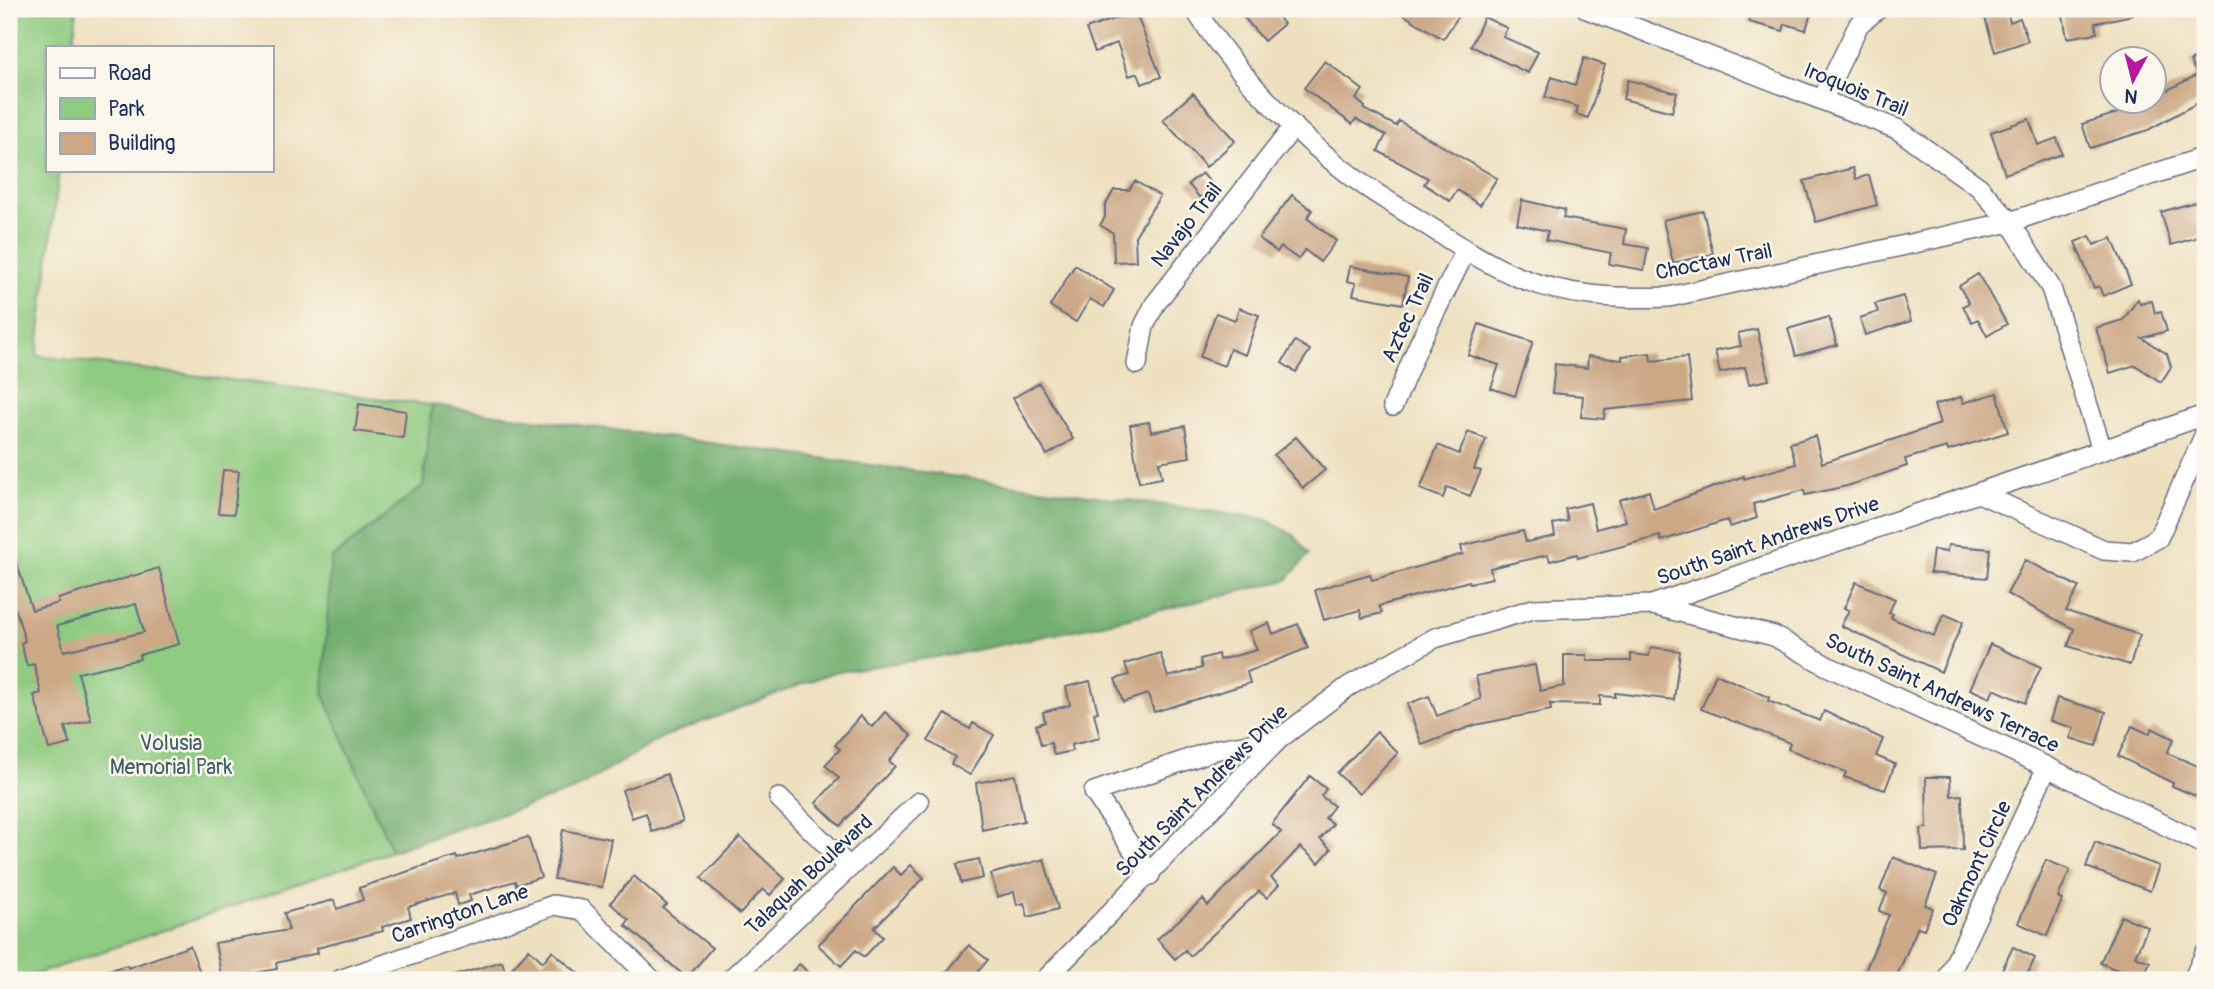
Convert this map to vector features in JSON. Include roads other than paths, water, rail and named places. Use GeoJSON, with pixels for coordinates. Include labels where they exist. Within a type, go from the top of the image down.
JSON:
{"type":"FeatureCollection","features":[{"type":"Feature","properties":{"kind":"street","name":"Choctaw Trail"},"geometry":{"type":"LineString","coordinates":[[1195,9],[1213,38],[1294,126],[1355,179],[1466,250],[1517,277],[1566,292],[1614,299],[1668,297],[2010,222],[2205,157]]}},
{"type":"Feature","properties":{"kind":"street","name":"Iroquois Trail"},"geometry":{"type":"LineString","coordinates":[[1587,9],[1897,128],[1979,187],[2010,222],[2051,288],[2102,450]]}},
{"type":"Feature","properties":{"kind":"street"},"geometry":{"type":"LineString","coordinates":[[1822,100],[1859,24],[1878,9]]}},
{"type":"Feature","properties":{"kind":"street","name":"Navajo Trail"},"geometry":{"type":"LineString","coordinates":[[1137,364],[1144,326],[1155,304],[1294,126]]}},
{"type":"Feature","properties":{"kind":"street","name":"Aztec Trail"},"geometry":{"type":"LineString","coordinates":[[1393,406],[1419,344],[1466,250]]}},
{"type":"Feature","properties":{"kind":"street","name":"South Saint Andrews Drive"},"geometry":{"type":"LineString","coordinates":[[1045,980],[1150,875],[1279,739],[1349,686],[1436,638],[1533,609],[1652,605],[2205,415]]}},
{"type":"Feature","properties":{"kind":"street"},"geometry":{"type":"LineString","coordinates":[[1979,493],[2104,550],[2133,552],[2158,538],[2205,434]]}},
{"type":"Feature","properties":{"kind":"street","name":"South Saint Andrews Terrace"},"geometry":{"type":"LineString","coordinates":[[1652,605],[1774,636],[1827,666],[2048,767],[2205,845]]}},
{"type":"Feature","properties":{"kind":"street"},"geometry":{"type":"LineString","coordinates":[[1150,875],[1094,792],[1218,749],[1279,739]]}},
{"type":"Feature","properties":{"kind":"street","name":"Oakmont Circle"},"geometry":{"type":"LineString","coordinates":[[1947,980],[2048,767]]}},
{"type":"Feature","properties":{"kind":"street"},"geometry":{"type":"LineString","coordinates":[[779,798],[849,867]]}},
{"type":"Feature","properties":{"kind":"street","name":"Talaquah Boulevard"},"geometry":{"type":"LineString","coordinates":[[730,980],[919,802]]}},
{"type":"Feature","properties":{"kind":"street","name":"Carrington Lane"},"geometry":{"type":"LineString","coordinates":[[340,980],[554,905],[582,910],[652,980]]}},
{"type":"Feature","properties":{"kind":"street"},"geometry":{"type":"LineString","coordinates":[[2193,980],[2205,954]]}},
{"type":"Feature","properties":{"kind":"park label","name":"Volusia Memorial Park"},"geometry":{"type":"Point","coordinates":[171,755]}}]}
